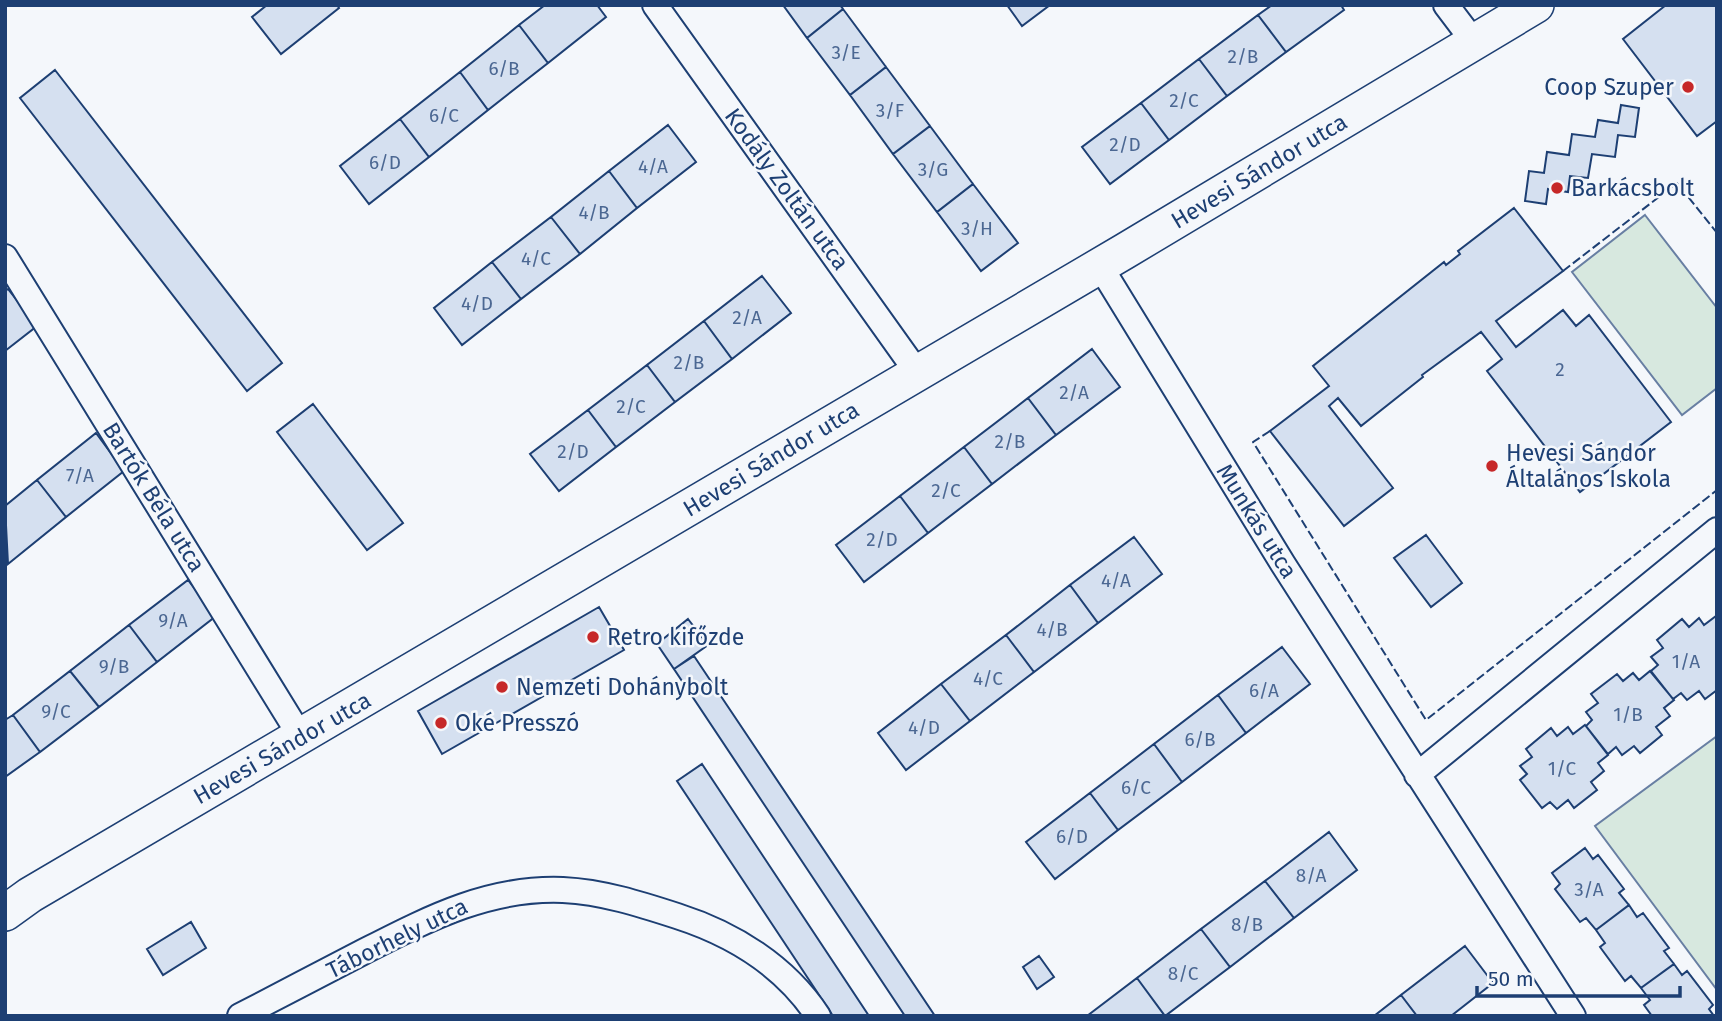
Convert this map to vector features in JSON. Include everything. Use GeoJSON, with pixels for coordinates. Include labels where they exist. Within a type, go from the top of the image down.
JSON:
{"type":"FeatureCollection","features":[{"type":"Feature","properties":{"kind":"main road","name":"Hevesi Sándor utca"},"geometry":{"type":"LineString","coordinates":[[5,913],[30,895],[1100,266],[1536,5]]}},
{"type":"Feature","properties":{"kind":"street","name":"Kodály Zoltán utca"},"geometry":{"type":"LineString","coordinates":[[655,5],[917,372]]}},
{"type":"Feature","properties":{"kind":"street"},"geometry":{"type":"LineString","coordinates":[[1446,5],[1474,42]]}},
{"type":"Feature","properties":{"kind":"street","name":"Bartók Béla utca"},"geometry":{"type":"LineString","coordinates":[[5,257],[301,737]]}},
{"type":"Feature","properties":{"kind":"street","name":"Munkás utca"},"geometry":{"type":"LineString","coordinates":[[1100,266],[1417,775],[1573,1016]]}},
{"type":"Feature","properties":{"kind":"street"},"geometry":{"type":"LineString","coordinates":[[1417,775],[1717,530]]}},
{"type":"Feature","properties":{"kind":"street","name":"Táborhely utca"},"geometry":{"type":"LineString","coordinates":[[240,1016],[436,915],[476,900],[522,891],[562,890],[596,893],[633,902],[698,923],[733,939],[764,959],[791,982],[818,1016]]}},
{"type":"Feature","properties":{"kind":"shaded area"},"geometry":{"type":"Polygon","coordinates":[[[1645,215],[1717,308],[1717,388],[1682,415],[1572,272],[1645,215]]]}},
{"type":"Feature","properties":{"kind":"shaded area"},"geometry":{"type":"Polygon","coordinates":[[[1717,736],[1717,990],[1595,826],[1717,736]]]}},
{"type":"Feature","properties":{"kind":"building"},"geometry":{"type":"Polygon","coordinates":[[[267,5],[337,5],[339,8],[281,54],[252,17],[267,5]]]}},
{"type":"Feature","properties":{"kind":"building"},"geometry":{"type":"Polygon","coordinates":[[[545,5],[597,5],[606,17],[548,63],[519,25],[545,5]]]}},
{"type":"Feature","properties":{"kind":"building"},"geometry":{"type":"Polygon","coordinates":[[[783,5],[840,5],[843,9],[807,38],[783,5]]]}},
{"type":"Feature","properties":{"kind":"building"},"geometry":{"type":"Polygon","coordinates":[[[1007,5],[1050,5],[1022,26],[1007,5]]]}},
{"type":"Feature","properties":{"kind":"building"},"geometry":{"type":"Polygon","coordinates":[[[1272,5],[1341,5],[1344,10],[1286,52],[1258,15],[1272,5]]]}},
{"type":"Feature","properties":{"kind":"building","name":"Coop Szuper"},"geometry":{"type":"Polygon","coordinates":[[[1666,5],[1717,5],[1717,121],[1697,136],[1623,39],[1666,5]]]}},
{"type":"Feature","properties":{"kind":"building"},"geometry":{"type":"Polygon","coordinates":[[[843,9],[886,67],[850,95],[807,38],[843,9]]]}},
{"type":"Feature","properties":{"kind":"building"},"geometry":{"type":"Polygon","coordinates":[[[1258,15],[1286,52],[1227,96],[1199,59],[1258,15]]]}},
{"type":"Feature","properties":{"kind":"building"},"geometry":{"type":"Polygon","coordinates":[[[519,25],[548,63],[488,110],[460,72],[519,25]]]}},
{"type":"Feature","properties":{"kind":"building"},"geometry":{"type":"Polygon","coordinates":[[[1199,59],[1227,96],[1169,140],[1141,103],[1199,59]]]}},
{"type":"Feature","properties":{"kind":"building"},"geometry":{"type":"Polygon","coordinates":[[[886,67],[930,126],[893,154],[850,95],[886,67]]]}},
{"type":"Feature","properties":{"kind":"building"},"geometry":{"type":"Polygon","coordinates":[[[55,70],[282,363],[247,391],[20,98],[55,70]]]}},
{"type":"Feature","properties":{"kind":"building"},"geometry":{"type":"Polygon","coordinates":[[[460,72],[488,110],[429,157],[400,119],[460,72]]]}},
{"type":"Feature","properties":{"kind":"building"},"geometry":{"type":"Polygon","coordinates":[[[1141,103],[1169,140],[1110,184],[1082,147],[1141,103]]]}},
{"type":"Feature","properties":{"kind":"building"},"geometry":{"type":"Polygon","coordinates":[[[1621,105],[1639,108],[1635,137],[1618,135],[1615,157],[1592,154],[1588,178],[1570,176],[1568,192],[1548,189],[1546,204],[1525,201],[1529,171],[1544,173],[1547,152],[1569,155],[1572,134],[1595,137],[1598,120],[1618,123],[1621,105]]]}},
{"type":"Feature","properties":{"kind":"building"},"geometry":{"type":"Polygon","coordinates":[[[400,119],[429,157],[369,204],[340,166],[400,119]]]}},
{"type":"Feature","properties":{"kind":"building"},"geometry":{"type":"Polygon","coordinates":[[[668,125],[696,162],[637,208],[609,171],[668,125]]]}},
{"type":"Feature","properties":{"kind":"building"},"geometry":{"type":"Polygon","coordinates":[[[930,126],[973,184],[937,212],[893,154],[930,126]]]}},
{"type":"Feature","properties":{"kind":"building"},"geometry":{"type":"Polygon","coordinates":[[[609,171],[637,208],[580,254],[551,217],[609,171]]]}},
{"type":"Feature","properties":{"kind":"building"},"geometry":{"type":"Polygon","coordinates":[[[973,184],[1018,243],[981,271],[937,212],[973,184]]]}},
{"type":"Feature","properties":{"kind":"building","name":"Hevesi Sándor Általános Iskola"},"geometry":{"type":"Polygon","coordinates":[[[1514,208],[1563,271],[1496,321],[1516,347],[1563,310],[1576,326],[1589,315],[1671,422],[1580,492],[1487,371],[1502,359],[1481,332],[1422,375],[1423,377],[1361,426],[1338,398],[1329,406],[1393,488],[1344,526],[1270,431],[1329,386],[1313,366],[1444,262],[1446,265],[1460,254],[1458,251],[1514,208]]]}},
{"type":"Feature","properties":{"kind":"building"},"geometry":{"type":"Polygon","coordinates":[[[551,217],[580,254],[521,299],[492,262],[551,217]]]}},
{"type":"Feature","properties":{"kind":"building"},"geometry":{"type":"Polygon","coordinates":[[[492,262],[521,299],[462,345],[434,308],[492,262]]]}},
{"type":"Feature","properties":{"kind":"building"},"geometry":{"type":"Polygon","coordinates":[[[762,276],[791,313],[732,359],[704,321],[762,276]]]}},
{"type":"Feature","properties":{"kind":"building"},"geometry":{"type":"Polygon","coordinates":[[[8,289],[37,326],[5,351],[5,291],[8,289]]]}},
{"type":"Feature","properties":{"kind":"building"},"geometry":{"type":"Polygon","coordinates":[[[704,321],[732,359],[675,402],[647,365],[704,321]]]}},
{"type":"Feature","properties":{"kind":"building"},"geometry":{"type":"Polygon","coordinates":[[[1092,349],[1120,387],[1056,435],[1028,398],[1092,349]]]}},
{"type":"Feature","properties":{"kind":"building"},"geometry":{"type":"Polygon","coordinates":[[[647,365],[675,402],[616,447],[588,410],[647,365]]]}},
{"type":"Feature","properties":{"kind":"building"},"geometry":{"type":"Polygon","coordinates":[[[1028,398],[1056,435],[992,484],[964,447],[1028,398]]]}},
{"type":"Feature","properties":{"kind":"building"},"geometry":{"type":"Polygon","coordinates":[[[313,404],[403,523],[367,550],[277,432],[313,404]]]}},
{"type":"Feature","properties":{"kind":"building"},"geometry":{"type":"Polygon","coordinates":[[[588,410],[616,447],[559,491],[530,454],[588,410]]]}},
{"type":"Feature","properties":{"kind":"building"},"geometry":{"type":"Polygon","coordinates":[[[96,433],[124,471],[66,517],[37,480],[96,433]]]}},
{"type":"Feature","properties":{"kind":"building"},"geometry":{"type":"Polygon","coordinates":[[[964,447],[992,484],[928,533],[900,496],[964,447]]]}},
{"type":"Feature","properties":{"kind":"building"},"geometry":{"type":"Polygon","coordinates":[[[37,480],[66,517],[8,564],[5,506],[37,480]]]}},
{"type":"Feature","properties":{"kind":"building"},"geometry":{"type":"Polygon","coordinates":[[[900,496],[928,533],[864,582],[836,545],[900,496]]]}},
{"type":"Feature","properties":{"kind":"building"},"geometry":{"type":"Polygon","coordinates":[[[1426,535],[1462,583],[1431,607],[1394,558],[1426,535]]]}},
{"type":"Feature","properties":{"kind":"building"},"geometry":{"type":"Polygon","coordinates":[[[1134,537],[1162,574],[1098,623],[1070,585],[1134,537]]]}},
{"type":"Feature","properties":{"kind":"building"},"geometry":{"type":"Polygon","coordinates":[[[188,580],[216,616],[157,662],[129,625],[188,580]]]}},
{"type":"Feature","properties":{"kind":"building"},"geometry":{"type":"Polygon","coordinates":[[[1070,585],[1098,623],[1034,672],[1006,635],[1070,585]]]}},
{"type":"Feature","properties":{"kind":"building"},"geometry":{"type":"Polygon","coordinates":[[[599,607],[624,650],[442,754],[418,711],[599,607]]]}},
{"type":"Feature","properties":{"kind":"building"},"geometry":{"type":"Polygon","coordinates":[[[1716,616],[1717,690],[1705,699],[1699,691],[1687,700],[1681,693],[1673,699],[1651,671],[1658,665],[1651,657],[1663,648],[1657,640],[1682,619],[1689,627],[1699,618],[1704,625],[1716,616]]]}},
{"type":"Feature","properties":{"kind":"building"},"geometry":{"type":"Polygon","coordinates":[[[688,619],[708,645],[674,669],[657,644],[688,619]]]}},
{"type":"Feature","properties":{"kind":"building"},"geometry":{"type":"Polygon","coordinates":[[[129,625],[157,662],[99,707],[70,671],[129,625]]]}},
{"type":"Feature","properties":{"kind":"building"},"geometry":{"type":"Polygon","coordinates":[[[1006,635],[1034,672],[970,721],[941,684],[1006,635]]]}},
{"type":"Feature","properties":{"kind":"building"},"geometry":{"type":"Polygon","coordinates":[[[1282,647],[1310,684],[1246,733],[1218,695],[1282,647]]]}},
{"type":"Feature","properties":{"kind":"building"},"geometry":{"type":"Polygon","coordinates":[[[694,656],[935,1016],[905,1016],[674,669],[694,656]]]}},
{"type":"Feature","properties":{"kind":"building"},"geometry":{"type":"Polygon","coordinates":[[[70,671],[99,707],[40,752],[13,715],[70,671]]]}},
{"type":"Feature","properties":{"kind":"building"},"geometry":{"type":"Polygon","coordinates":[[[1650,671],[1674,700],[1664,708],[1670,716],[1656,727],[1662,735],[1640,753],[1634,746],[1622,755],[1616,747],[1608,754],[1586,726],[1592,720],[1586,712],[1598,703],[1591,694],[1617,674],[1623,681],[1633,673],[1639,680],[1650,671]]]}},
{"type":"Feature","properties":{"kind":"building"},"geometry":{"type":"Polygon","coordinates":[[[941,684],[970,721],[906,770],[878,733],[941,684]]]}},
{"type":"Feature","properties":{"kind":"building"},"geometry":{"type":"Polygon","coordinates":[[[1218,695],[1246,733],[1182,782],[1154,744],[1218,695]]]}},
{"type":"Feature","properties":{"kind":"building"},"geometry":{"type":"Polygon","coordinates":[[[13,715],[40,752],[5,777],[5,720],[13,715]]]}},
{"type":"Feature","properties":{"kind":"building"},"geometry":{"type":"Polygon","coordinates":[[[1585,725],[1608,755],[1598,763],[1604,771],[1591,782],[1597,790],[1574,808],[1568,800],[1557,809],[1550,802],[1542,808],[1520,780],[1527,774],[1520,766],[1532,757],[1526,749],[1551,728],[1557,736],[1568,727],[1573,734],[1585,725]]]}},
{"type":"Feature","properties":{"kind":"building"},"geometry":{"type":"Polygon","coordinates":[[[1154,744],[1182,782],[1118,830],[1090,793],[1154,744]]]}},
{"type":"Feature","properties":{"kind":"building"},"geometry":{"type":"Polygon","coordinates":[[[702,764],[869,1016],[833,1016],[677,781],[702,764]]]}},
{"type":"Feature","properties":{"kind":"building"},"geometry":{"type":"Polygon","coordinates":[[[1090,793],[1118,830],[1055,879],[1026,842],[1090,793]]]}},
{"type":"Feature","properties":{"kind":"building"},"geometry":{"type":"Polygon","coordinates":[[[1329,832],[1357,870],[1294,918],[1265,881],[1329,832]]]}},
{"type":"Feature","properties":{"kind":"building"},"geometry":{"type":"Polygon","coordinates":[[[1585,848],[1593,859],[1598,855],[1624,889],[1619,893],[1629,905],[1596,930],[1586,918],[1580,922],[1555,889],[1560,884],[1552,873],[1585,848]]]}},
{"type":"Feature","properties":{"kind":"building"},"geometry":{"type":"Polygon","coordinates":[[[1265,881],[1294,918],[1230,967],[1201,929],[1265,881]]]}},
{"type":"Feature","properties":{"kind":"building"},"geometry":{"type":"Polygon","coordinates":[[[1629,905],[1637,917],[1643,913],[1669,948],[1664,951],[1674,964],[1641,988],[1631,976],[1625,981],[1600,947],[1605,943],[1596,930],[1629,905]]]}},
{"type":"Feature","properties":{"kind":"building"},"geometry":{"type":"Polygon","coordinates":[[[191,922],[206,948],[163,975],[147,949],[191,922]]]}},
{"type":"Feature","properties":{"kind":"building"},"geometry":{"type":"Polygon","coordinates":[[[1201,929],[1230,967],[1165,1016],[1137,978],[1201,929]]]}},
{"type":"Feature","properties":{"kind":"building"},"geometry":{"type":"Polygon","coordinates":[[[1465,946],[1493,983],[1451,1016],[1417,1016],[1401,995],[1465,946]]]}},
{"type":"Feature","properties":{"kind":"building"},"geometry":{"type":"Polygon","coordinates":[[[1039,956],[1054,977],[1037,989],[1023,967],[1039,956]]]}},
{"type":"Feature","properties":{"kind":"building"},"geometry":{"type":"Polygon","coordinates":[[[1674,964],[1682,975],[1687,971],[1713,1005],[1709,1009],[1714,1016],[1652,1016],[1644,1005],[1650,1000],[1641,988],[1674,964]]]}},
{"type":"Feature","properties":{"kind":"building"},"geometry":{"type":"Polygon","coordinates":[[[1137,978],[1165,1016],[1087,1016],[1137,978]]]}},
{"type":"Feature","properties":{"kind":"building"},"geometry":{"type":"Polygon","coordinates":[[[1401,995],[1417,1016],[1374,1016],[1401,995]]]}},
{"type":"Feature","properties":{"kind":"fence"},"geometry":{"type":"LineString","coordinates":[[1563,271],[1677,183],[1717,233]]}},
{"type":"Feature","properties":{"kind":"fence"},"geometry":{"type":"LineString","coordinates":[[1270,431],[1253,442],[1426,720],[1717,490]]}},
{"type":"Feature","properties":{"kind":"place","name":"Coop Szuper"},"geometry":{"type":"Point","coordinates":[1688,87]}},
{"type":"Feature","properties":{"kind":"place","name":"Barkácsbolt"},"geometry":{"type":"Point","coordinates":[1557,188]}},
{"type":"Feature","properties":{"kind":"place","name":"Hevesi Sándor Általános Iskola"},"geometry":{"type":"Point","coordinates":[1492,466]}},
{"type":"Feature","properties":{"kind":"place","name":"Retro kifőzde"},"geometry":{"type":"Point","coordinates":[593,637]}},
{"type":"Feature","properties":{"kind":"place","name":"Nemzeti Dohánybolt"},"geometry":{"type":"Point","coordinates":[502,687]}},
{"type":"Feature","properties":{"kind":"place","name":"Oké Presszó"},"geometry":{"type":"Point","coordinates":[441,723]}}]}
